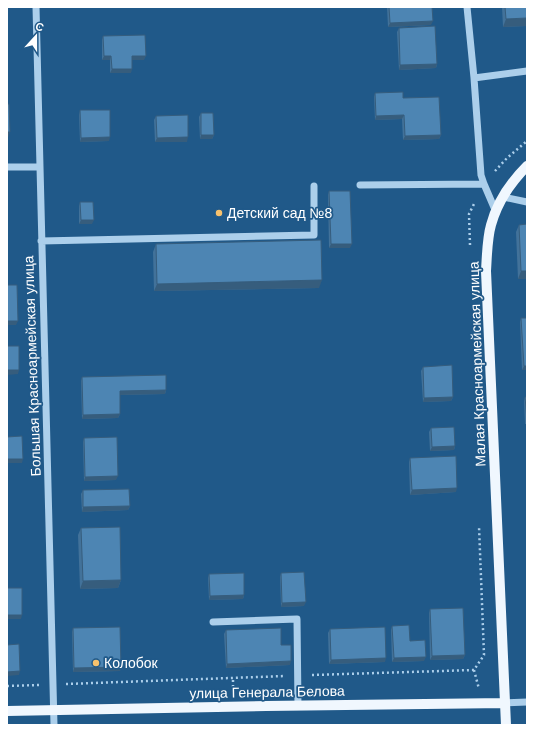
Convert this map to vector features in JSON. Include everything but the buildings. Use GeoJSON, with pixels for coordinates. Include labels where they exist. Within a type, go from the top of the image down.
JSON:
{"type":"FeatureCollection","features":[{"type":"Feature","properties":{"kind":"main road","name":"Малая Красноармейская улица"},"geometry":{"type":"LineString","coordinates":[[506,725],[486,271],[491,226],[496,212],[503,197],[513,182],[527,166]]}},
{"type":"Feature","properties":{"kind":"main road","name":"улица Генерала Белова"},"geometry":{"type":"LineString","coordinates":[[7,712],[505,703]]}},
{"type":"Feature","properties":{"kind":"street","name":"Большая Красноармейская улица"},"geometry":{"type":"LineString","coordinates":[[36,7],[54,725]]}},
{"type":"Feature","properties":{"kind":"street"},"geometry":{"type":"LineString","coordinates":[[467,7],[481,175],[496,212]]}},
{"type":"Feature","properties":{"kind":"street"},"geometry":{"type":"LineString","coordinates":[[474,78],[527,70]]}},
{"type":"Feature","properties":{"kind":"street"},"geometry":{"type":"LineString","coordinates":[[7,167],[40,167]]}},
{"type":"Feature","properties":{"kind":"street"},"geometry":{"type":"LineString","coordinates":[[360,185],[484,184]]}},
{"type":"Feature","properties":{"kind":"street"},"geometry":{"type":"LineString","coordinates":[[41,241],[314,235],[314,186]]}},
{"type":"Feature","properties":{"kind":"street"},"geometry":{"type":"LineString","coordinates":[[503,197],[527,202]]}},
{"type":"Feature","properties":{"kind":"street"},"geometry":{"type":"LineString","coordinates":[[213,622],[297,619],[298,706]]}},
{"type":"Feature","properties":{"kind":"street","name":"улица Генерала Белова"},"geometry":{"type":"LineString","coordinates":[[505,703],[527,702]]}},
{"type":"Feature","properties":{"kind":"path"},"geometry":{"type":"LineString","coordinates":[[470,245],[469,214],[484,184],[506,158],[527,141]]}},
{"type":"Feature","properties":{"kind":"path"},"geometry":{"type":"LineString","coordinates":[[7,686],[474,670],[484,655],[479,521]]}},
{"type":"Feature","properties":{"kind":"place","name":"Детский сад №8"},"geometry":{"type":"Point","coordinates":[219,213]}},
{"type":"Feature","properties":{"kind":"place","name":"Колобок"},"geometry":{"type":"Point","coordinates":[96,663]}}]}
